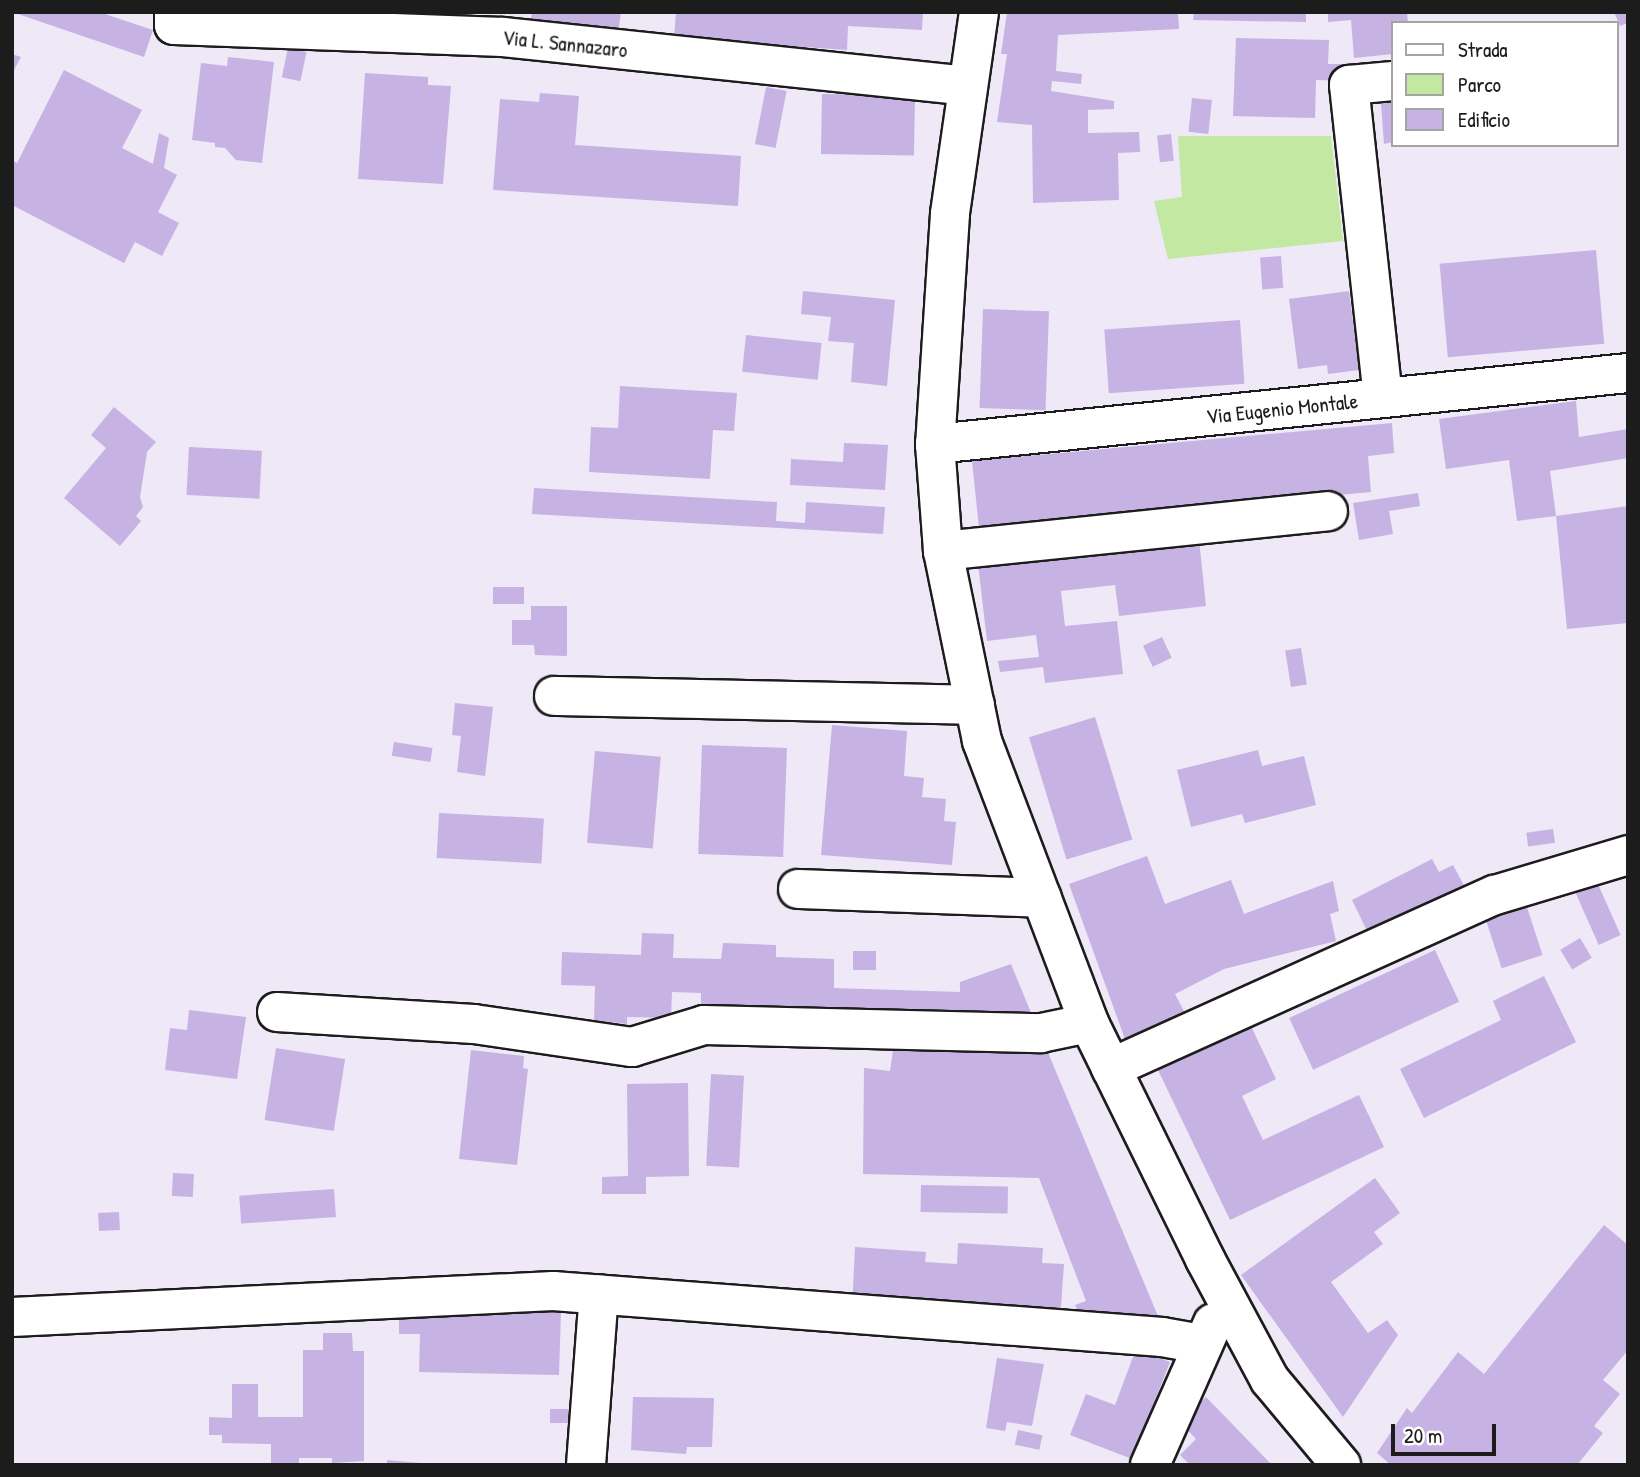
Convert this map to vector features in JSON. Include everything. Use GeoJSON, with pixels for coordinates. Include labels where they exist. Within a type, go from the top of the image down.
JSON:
{"type":"FeatureCollection","features":[{"type":"Feature","properties":{"kind":"street","name":"Via L. Sannazaro"},"geometry":{"type":"LineString","coordinates":[[174,12],[174,24],[504,25],[967,86]]}},
{"type":"Feature","properties":{"kind":"street"},"geometry":{"type":"LineString","coordinates":[[979,12],[950,214],[935,444],[943,551],[982,741],[1089,1023],[1111,1068],[1229,1305],[1270,1380],[1341,1465]]}},
{"type":"Feature","properties":{"kind":"street"},"geometry":{"type":"LineString","coordinates":[[1383,398],[1349,85],[1392,81]]}},
{"type":"Feature","properties":{"kind":"street","name":"Via Eugenio Montale"},"geometry":{"type":"LineString","coordinates":[[935,444],[1628,373]]}},
{"type":"Feature","properties":{"kind":"street"},"geometry":{"type":"LineString","coordinates":[[943,551],[1328,511]]}},
{"type":"Feature","properties":{"kind":"street"},"geometry":{"type":"LineString","coordinates":[[554,696],[975,705]]}},
{"type":"Feature","properties":{"kind":"street"},"geometry":{"type":"LineString","coordinates":[[1111,1068],[1495,895],[1628,855]]}},
{"type":"Feature","properties":{"kind":"street"},"geometry":{"type":"LineString","coordinates":[[798,889],[1042,898]]}},
{"type":"Feature","properties":{"kind":"street"},"geometry":{"type":"LineString","coordinates":[[277,1012],[474,1024],[632,1047],[704,1025],[1041,1033],[1089,1023]]}},
{"type":"Feature","properties":{"kind":"street"},"geometry":{"type":"LineString","coordinates":[[12,1317],[465,1292],[600,1294],[806,1313],[1162,1337],[1201,1344]]}},
{"type":"Feature","properties":{"kind":"street"},"geometry":{"type":"LineString","coordinates":[[586,1465],[600,1294]]}},
{"type":"Feature","properties":{"kind":"street"},"geometry":{"type":"LineString","coordinates":[[1150,1465],[1201,1344],[1229,1305]]}},
{"type":"Feature","properties":{"kind":"green space"},"geometry":{"type":"Polygon","coordinates":[[[1178,136],[1331,136],[1343,241],[1168,259],[1154,201],[1182,197],[1178,136]]]}},
{"type":"Feature","properties":{"kind":"building"},"geometry":{"type":"Polygon","coordinates":[[[12,12],[99,12],[153,30],[144,57],[12,12]]]}},
{"type":"Feature","properties":{"kind":"building"},"geometry":{"type":"Polygon","coordinates":[[[532,12],[621,12],[618,33],[531,19],[532,12]]]}},
{"type":"Feature","properties":{"kind":"building"},"geometry":{"type":"Polygon","coordinates":[[[676,12],[923,12],[922,30],[848,26],[847,50],[674,38],[676,12]]]}},
{"type":"Feature","properties":{"kind":"building"},"geometry":{"type":"Polygon","coordinates":[[[1007,12],[1178,12],[1179,29],[1058,35],[1056,71],[1082,74],[1081,84],[1052,81],[1051,91],[1114,101],[1114,109],[1088,110],[1088,133],[1139,132],[1140,152],[1118,153],[1119,200],[1033,203],[1032,125],[997,122],[1007,54],[1001,54],[1007,12]]]}},
{"type":"Feature","properties":{"kind":"building"},"geometry":{"type":"Polygon","coordinates":[[[1194,12],[1306,12],[1306,22],[1193,20],[1194,12]]]}},
{"type":"Feature","properties":{"kind":"building"},"geometry":{"type":"Polygon","coordinates":[[[1328,12],[1407,12],[1408,21],[1392,21],[1392,54],[1354,58],[1351,20],[1328,22],[1328,12]]]}},
{"type":"Feature","properties":{"kind":"building"},"geometry":{"type":"Polygon","coordinates":[[[1614,12],[1628,12],[1628,23],[1620,26],[1614,12]]]}},
{"type":"Feature","properties":{"kind":"building"},"geometry":{"type":"Polygon","coordinates":[[[1236,38],[1329,40],[1328,64],[1351,64],[1350,81],[1316,80],[1315,118],[1233,116],[1236,38]]]}},
{"type":"Feature","properties":{"kind":"building"},"geometry":{"type":"Polygon","coordinates":[[[288,48],[307,52],[300,81],[282,77],[288,48]]]}},
{"type":"Feature","properties":{"kind":"building"},"geometry":{"type":"Polygon","coordinates":[[[12,54],[21,57],[12,74],[12,54]]]}},
{"type":"Feature","properties":{"kind":"building"},"geometry":{"type":"Polygon","coordinates":[[[228,57],[274,62],[262,163],[236,160],[225,148],[215,147],[215,143],[192,140],[201,63],[227,66],[228,57]]]}},
{"type":"Feature","properties":{"kind":"building"},"geometry":{"type":"Polygon","coordinates":[[[64,70],[142,110],[122,148],[153,164],[159,133],[169,138],[164,168],[177,175],[158,212],[179,223],[162,256],[135,242],[124,263],[12,205],[12,160],[17,163],[64,70]]]}},
{"type":"Feature","properties":{"kind":"building"},"geometry":{"type":"Polygon","coordinates":[[[365,73],[428,77],[428,85],[451,86],[443,184],[358,179],[365,73]]]}},
{"type":"Feature","properties":{"kind":"building"},"geometry":{"type":"Polygon","coordinates":[[[766,87],[787,91],[776,148],[755,144],[766,87]]]}},
{"type":"Feature","properties":{"kind":"building"},"geometry":{"type":"Polygon","coordinates":[[[540,93],[579,96],[575,145],[741,156],[738,206],[493,190],[500,99],[539,102],[540,93]]]}},
{"type":"Feature","properties":{"kind":"building"},"geometry":{"type":"Polygon","coordinates":[[[822,94],[915,96],[914,156],[821,154],[822,94]]]}},
{"type":"Feature","properties":{"kind":"building"},"geometry":{"type":"Polygon","coordinates":[[[1192,98],[1212,100],[1208,134],[1188,132],[1192,98]]]}},
{"type":"Feature","properties":{"kind":"building"},"geometry":{"type":"Polygon","coordinates":[[[1392,102],[1392,142],[1384,144],[1381,104],[1392,102]]]}},
{"type":"Feature","properties":{"kind":"building"},"geometry":{"type":"Polygon","coordinates":[[[1171,134],[1174,161],[1160,162],[1157,135],[1171,134]]]}},
{"type":"Feature","properties":{"kind":"building"},"geometry":{"type":"Polygon","coordinates":[[[1596,250],[1604,344],[1448,357],[1440,264],[1596,250]]]}},
{"type":"Feature","properties":{"kind":"building"},"geometry":{"type":"Polygon","coordinates":[[[1281,256],[1283,288],[1262,289],[1260,257],[1281,256]]]}},
{"type":"Feature","properties":{"kind":"building"},"geometry":{"type":"Polygon","coordinates":[[[803,291],[895,300],[887,386],[851,382],[854,343],[828,341],[831,317],[801,314],[803,291]]]}},
{"type":"Feature","properties":{"kind":"building"},"geometry":{"type":"Polygon","coordinates":[[[1349,291],[1359,370],[1328,374],[1327,365],[1298,369],[1289,299],[1349,291]]]}},
{"type":"Feature","properties":{"kind":"building"},"geometry":{"type":"Polygon","coordinates":[[[983,309],[1049,311],[1046,410],[980,408],[983,309]]]}},
{"type":"Feature","properties":{"kind":"building"},"geometry":{"type":"Polygon","coordinates":[[[1240,320],[1244,384],[1109,393],[1104,329],[1240,320]]]}},
{"type":"Feature","properties":{"kind":"building"},"geometry":{"type":"Polygon","coordinates":[[[746,335],[822,343],[818,380],[742,372],[746,335]]]}},
{"type":"Feature","properties":{"kind":"building"},"geometry":{"type":"Polygon","coordinates":[[[620,386],[737,393],[734,431],[713,430],[710,479],[589,472],[591,427],[618,428],[620,386]]]}},
{"type":"Feature","properties":{"kind":"building"},"geometry":{"type":"Polygon","coordinates":[[[1576,401],[1579,437],[1628,429],[1628,458],[1550,471],[1556,516],[1517,521],[1509,460],[1446,469],[1439,419],[1576,401]]]}},
{"type":"Feature","properties":{"kind":"building"},"geometry":{"type":"Polygon","coordinates":[[[114,407],[156,442],[147,452],[140,497],[143,507],[136,516],[141,521],[120,546],[64,498],[106,448],[91,435],[114,407]]]}},
{"type":"Feature","properties":{"kind":"building"},"geometry":{"type":"Polygon","coordinates":[[[1392,423],[1394,453],[1368,456],[1371,492],[979,528],[972,461],[1392,423]]]}},
{"type":"Feature","properties":{"kind":"building"},"geometry":{"type":"Polygon","coordinates":[[[844,443],[888,445],[885,490],[790,485],[791,459],[843,462],[844,443]]]}},
{"type":"Feature","properties":{"kind":"building"},"geometry":{"type":"Polygon","coordinates":[[[189,447],[262,451],[259,499],[186,495],[189,447]]]}},
{"type":"Feature","properties":{"kind":"building"},"geometry":{"type":"Polygon","coordinates":[[[534,488],[777,502],[776,521],[805,523],[806,502],[885,507],[883,534],[532,514],[534,488]]]}},
{"type":"Feature","properties":{"kind":"building"},"geometry":{"type":"Polygon","coordinates":[[[1418,493],[1420,506],[1389,511],[1393,534],[1359,540],[1353,503],[1418,493]]]}},
{"type":"Feature","properties":{"kind":"building"},"geometry":{"type":"Polygon","coordinates":[[[1628,506],[1628,623],[1567,629],[1556,516],[1628,506]]]}},
{"type":"Feature","properties":{"kind":"building"},"geometry":{"type":"Polygon","coordinates":[[[1199,539],[1206,606],[1119,616],[1115,585],[1061,591],[1065,626],[1117,621],[1123,674],[1045,683],[1043,667],[1000,672],[998,661],[1039,657],[1036,635],[987,641],[978,564],[1199,539]]]}},
{"type":"Feature","properties":{"kind":"building"},"geometry":{"type":"Polygon","coordinates":[[[493,587],[524,587],[524,604],[493,604],[493,587]]]}},
{"type":"Feature","properties":{"kind":"building"},"geometry":{"type":"Polygon","coordinates":[[[531,606],[567,606],[567,656],[535,655],[534,645],[512,645],[512,620],[531,620],[531,606]]]}},
{"type":"Feature","properties":{"kind":"building"},"geometry":{"type":"Polygon","coordinates":[[[1162,637],[1172,658],[1153,667],[1143,646],[1162,637]]]}},
{"type":"Feature","properties":{"kind":"building"},"geometry":{"type":"Polygon","coordinates":[[[1301,648],[1307,685],[1291,687],[1285,651],[1301,648]]]}},
{"type":"Feature","properties":{"kind":"building"},"geometry":{"type":"Polygon","coordinates":[[[455,703],[493,707],[485,776],[457,772],[461,736],[452,735],[455,703]]]}},
{"type":"Feature","properties":{"kind":"building"},"geometry":{"type":"Polygon","coordinates":[[[1095,717],[1132,839],[1066,860],[1029,737],[1095,717]]]}},
{"type":"Feature","properties":{"kind":"building"},"geometry":{"type":"Polygon","coordinates":[[[832,725],[907,731],[904,776],[924,778],[922,797],[946,799],[944,821],[956,822],[952,865],[821,855],[832,725]]]}},
{"type":"Feature","properties":{"kind":"building"},"geometry":{"type":"Polygon","coordinates":[[[394,742],[433,748],[430,762],[392,756],[394,742]]]}},
{"type":"Feature","properties":{"kind":"building"},"geometry":{"type":"Polygon","coordinates":[[[702,745],[787,748],[783,857],[698,854],[702,745]]]}},
{"type":"Feature","properties":{"kind":"building"},"geometry":{"type":"Polygon","coordinates":[[[1258,750],[1262,766],[1304,756],[1316,805],[1245,823],[1242,814],[1191,827],[1177,770],[1258,750]]]}},
{"type":"Feature","properties":{"kind":"building"},"geometry":{"type":"Polygon","coordinates":[[[595,751],[661,757],[653,848],[587,843],[595,751]]]}},
{"type":"Feature","properties":{"kind":"building"},"geometry":{"type":"Polygon","coordinates":[[[439,813],[544,818],[542,863],[437,858],[439,813]]]}},
{"type":"Feature","properties":{"kind":"building"},"geometry":{"type":"Polygon","coordinates":[[[1553,829],[1555,843],[1528,847],[1526,833],[1553,829]]]}},
{"type":"Feature","properties":{"kind":"building"},"geometry":{"type":"Polygon","coordinates":[[[1147,856],[1165,904],[1231,880],[1244,914],[1333,881],[1339,911],[1330,914],[1336,941],[1224,969],[1175,994],[1186,1015],[1126,1042],[1069,884],[1147,856]]]}},
{"type":"Feature","properties":{"kind":"building"},"geometry":{"type":"Polygon","coordinates":[[[1432,859],[1439,872],[1453,865],[1467,891],[1371,939],[1352,900],[1432,859]]]}},
{"type":"Feature","properties":{"kind":"building"},"geometry":{"type":"Polygon","coordinates":[[[1593,873],[1621,935],[1599,945],[1571,883],[1593,873]]]}},
{"type":"Feature","properties":{"kind":"building"},"geometry":{"type":"Polygon","coordinates":[[[1524,898],[1543,955],[1502,968],[1483,911],[1524,898]]]}},
{"type":"Feature","properties":{"kind":"building"},"geometry":{"type":"Polygon","coordinates":[[[642,933],[674,934],[673,958],[721,959],[723,943],[776,945],[776,957],[834,959],[834,988],[960,992],[960,982],[1011,964],[1036,1025],[701,1014],[701,993],[672,992],[671,1018],[627,1017],[627,1024],[594,1020],[595,986],[561,985],[562,952],[641,955],[642,933]]]}},
{"type":"Feature","properties":{"kind":"building"},"geometry":{"type":"Polygon","coordinates":[[[1580,938],[1592,958],[1572,970],[1560,950],[1580,938]]]}},
{"type":"Feature","properties":{"kind":"building"},"geometry":{"type":"Polygon","coordinates":[[[1435,950],[1459,1002],[1313,1070],[1289,1018],[1435,950]]]}},
{"type":"Feature","properties":{"kind":"building"},"geometry":{"type":"Polygon","coordinates":[[[853,951],[876,951],[876,970],[853,970],[853,951]]]}},
{"type":"Feature","properties":{"kind":"building"},"geometry":{"type":"Polygon","coordinates":[[[1544,976],[1576,1042],[1424,1118],[1400,1069],[1501,1020],[1493,1001],[1544,976]]]}},
{"type":"Feature","properties":{"kind":"building"},"geometry":{"type":"Polygon","coordinates":[[[189,1010],[246,1017],[237,1079],[165,1070],[170,1028],[187,1030],[189,1010]]]}},
{"type":"Feature","properties":{"kind":"building"},"geometry":{"type":"Polygon","coordinates":[[[1251,1026],[1276,1079],[1242,1096],[1263,1140],[1359,1095],[1384,1147],[1230,1220],[1158,1070],[1251,1026]]]}},
{"type":"Feature","properties":{"kind":"building"},"geometry":{"type":"Polygon","coordinates":[[[894,1043],[1044,1043],[1160,1321],[1085,1327],[1075,1305],[1086,1301],[1039,1178],[863,1174],[864,1068],[890,1071],[894,1043]]]}},
{"type":"Feature","properties":{"kind":"building"},"geometry":{"type":"Polygon","coordinates":[[[276,1048],[345,1059],[334,1131],[265,1120],[276,1048]]]}},
{"type":"Feature","properties":{"kind":"building"},"geometry":{"type":"Polygon","coordinates":[[[471,1050],[524,1056],[523,1068],[528,1069],[517,1165],[459,1159],[471,1050]]]}},
{"type":"Feature","properties":{"kind":"building"},"geometry":{"type":"Polygon","coordinates":[[[711,1074],[744,1076],[739,1168],[706,1166],[711,1074]]]}},
{"type":"Feature","properties":{"kind":"building"},"geometry":{"type":"Polygon","coordinates":[[[688,1083],[689,1176],[646,1177],[646,1194],[602,1194],[602,1177],[628,1176],[627,1084],[688,1083]]]}},
{"type":"Feature","properties":{"kind":"building"},"geometry":{"type":"Polygon","coordinates":[[[173,1173],[194,1174],[193,1197],[172,1196],[173,1173]]]}},
{"type":"Feature","properties":{"kind":"building"},"geometry":{"type":"Polygon","coordinates":[[[1375,1178],[1400,1213],[1374,1232],[1383,1244],[1331,1282],[1368,1333],[1387,1320],[1398,1335],[1343,1417],[1241,1275],[1375,1178]]]}},
{"type":"Feature","properties":{"kind":"building"},"geometry":{"type":"Polygon","coordinates":[[[921,1185],[1008,1187],[1008,1214],[921,1212],[921,1185]]]}},
{"type":"Feature","properties":{"kind":"building"},"geometry":{"type":"Polygon","coordinates":[[[334,1189],[336,1217],[241,1224],[239,1196],[334,1189]]]}},
{"type":"Feature","properties":{"kind":"building"},"geometry":{"type":"Polygon","coordinates":[[[119,1212],[120,1230],[99,1231],[98,1213],[119,1212]]]}},
{"type":"Feature","properties":{"kind":"building"},"geometry":{"type":"Polygon","coordinates":[[[1604,1225],[1628,1245],[1628,1350],[1603,1380],[1620,1394],[1594,1426],[1603,1433],[1577,1465],[1391,1465],[1377,1453],[1407,1408],[1412,1413],[1458,1352],[1484,1374],[1604,1225]]]}},
{"type":"Feature","properties":{"kind":"building"},"geometry":{"type":"Polygon","coordinates":[[[958,1243],[1043,1248],[1042,1263],[1064,1264],[1060,1321],[852,1309],[855,1247],[926,1252],[925,1262],[957,1264],[958,1243]]]}},
{"type":"Feature","properties":{"kind":"building"},"geometry":{"type":"Polygon","coordinates":[[[399,1308],[561,1311],[559,1375],[419,1372],[420,1334],[399,1334],[399,1308]]]}},
{"type":"Feature","properties":{"kind":"building"},"geometry":{"type":"Polygon","coordinates":[[[323,1333],[352,1333],[353,1351],[364,1351],[364,1461],[332,1463],[332,1458],[299,1458],[299,1465],[271,1465],[271,1444],[222,1443],[222,1435],[209,1435],[209,1417],[232,1418],[232,1384],[258,1384],[258,1417],[303,1417],[303,1350],[323,1350],[323,1333]]]}},
{"type":"Feature","properties":{"kind":"building"},"geometry":{"type":"Polygon","coordinates":[[[1136,1349],[1170,1362],[1132,1459],[1070,1435],[1086,1394],[1115,1405],[1136,1349]]]}},
{"type":"Feature","properties":{"kind":"building"},"geometry":{"type":"Polygon","coordinates":[[[997,1358],[1044,1364],[1032,1426],[1007,1422],[1005,1431],[986,1428],[997,1358]]]}},
{"type":"Feature","properties":{"kind":"building"},"geometry":{"type":"Polygon","coordinates":[[[633,1397],[714,1398],[712,1447],[687,1447],[686,1454],[631,1450],[633,1397]]]}},
{"type":"Feature","properties":{"kind":"building"},"geometry":{"type":"Polygon","coordinates":[[[1206,1397],[1272,1465],[1190,1465],[1180,1455],[1196,1439],[1180,1422],[1206,1397]]]}},
{"type":"Feature","properties":{"kind":"building"},"geometry":{"type":"Polygon","coordinates":[[[550,1409],[575,1409],[575,1423],[550,1423],[550,1409]]]}},
{"type":"Feature","properties":{"kind":"building"},"geometry":{"type":"Polygon","coordinates":[[[1018,1430],[1042,1435],[1039,1450],[1015,1445],[1018,1430]]]}},
{"type":"Feature","properties":{"kind":"building"},"geometry":{"type":"Polygon","coordinates":[[[387,1460],[420,1463],[420,1465],[387,1465],[387,1460]]]}}]}
